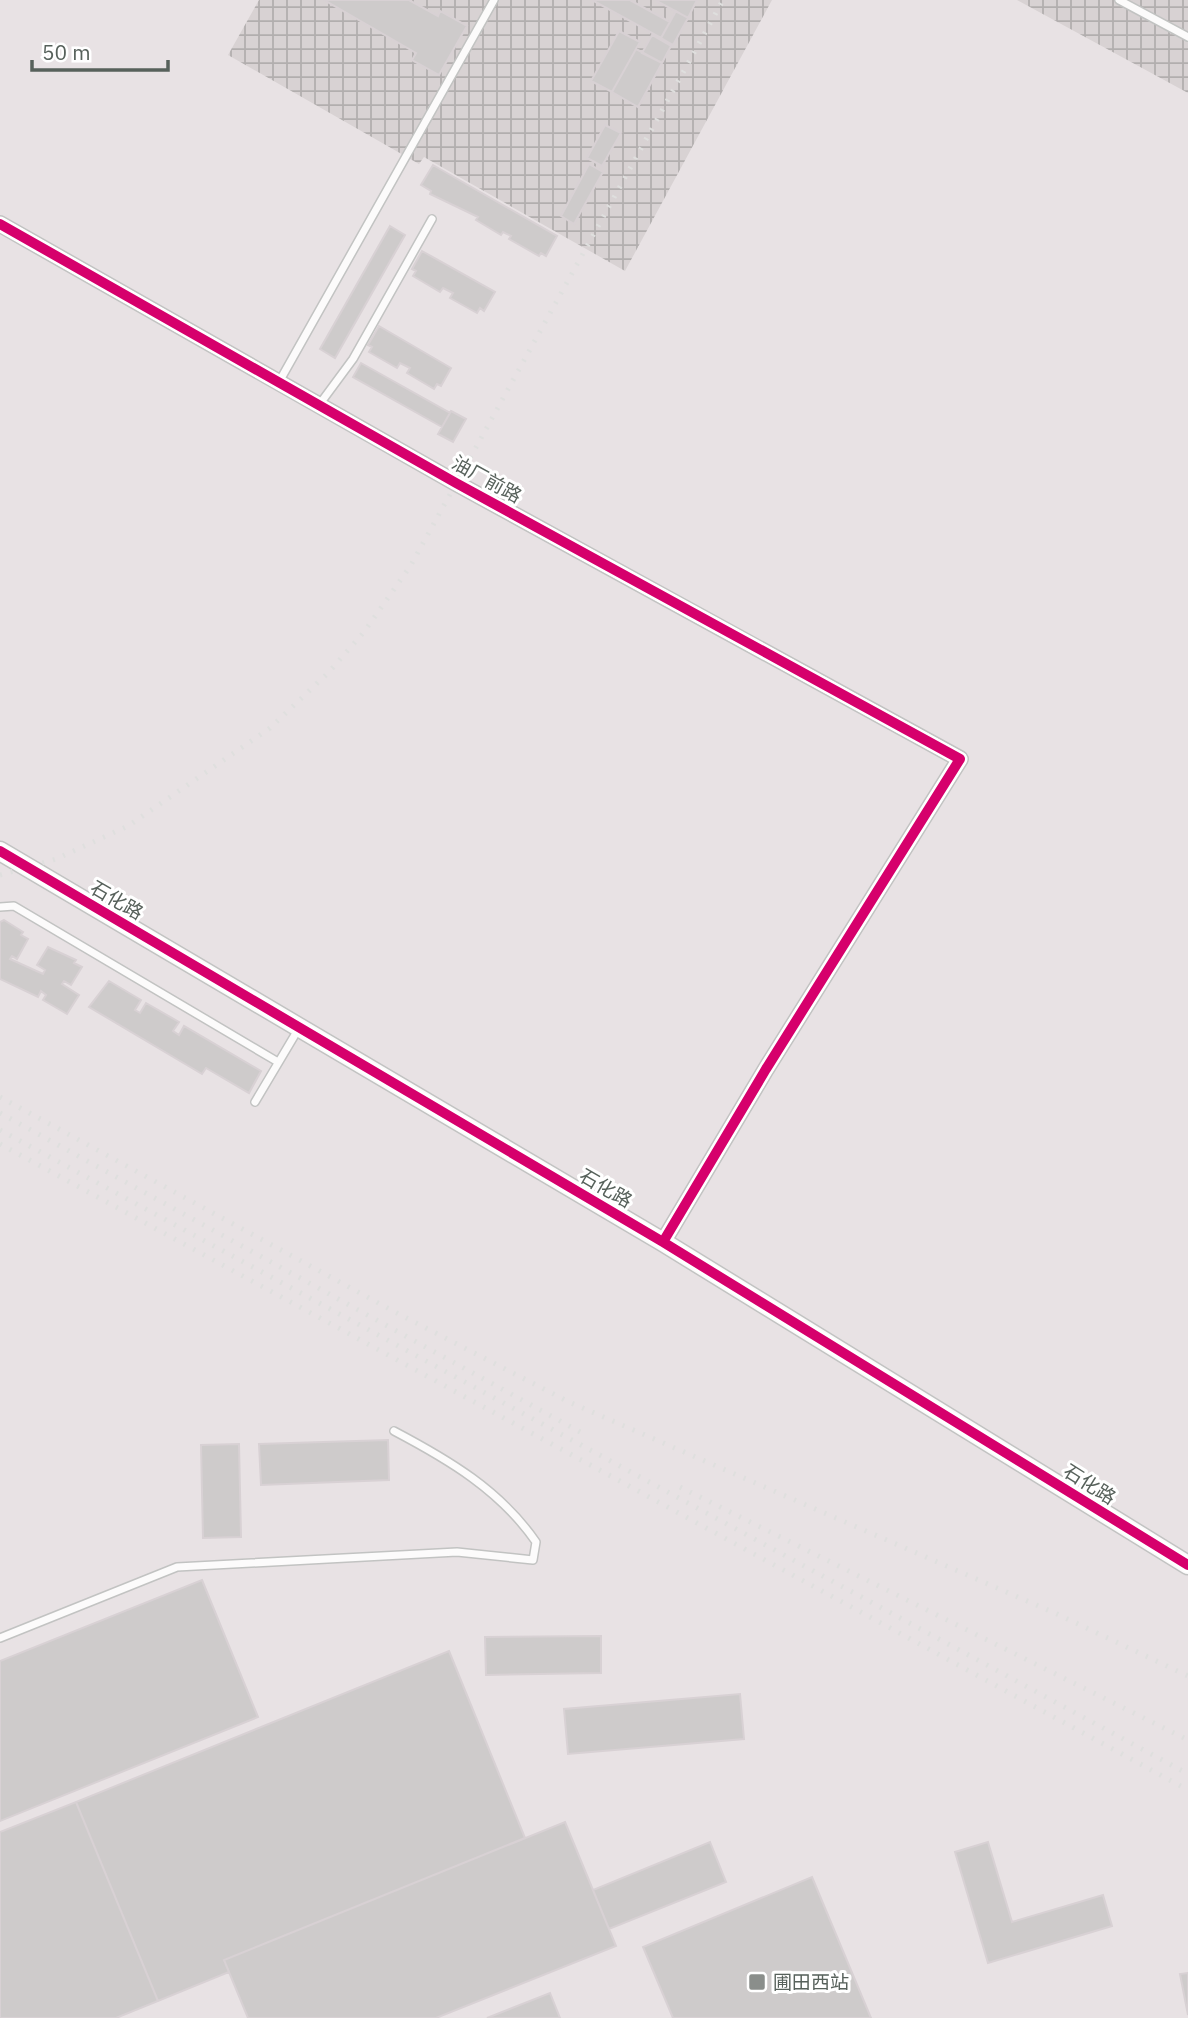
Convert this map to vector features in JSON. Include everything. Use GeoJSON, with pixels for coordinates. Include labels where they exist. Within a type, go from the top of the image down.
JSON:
{"type":"FeatureCollection","features":[{"type":"Feature","properties":{"kind":"street","name":"油厂前路"},"geometry":{"type":"LineString","coordinates":[[0,224],[319,405],[960,759],[766,1069],[663,1242]]}},
{"type":"Feature","properties":{"kind":"street","name":"石化路"},"geometry":{"type":"LineString","coordinates":[[0,851],[663,1242],[1188,1565]]}},
{"type":"Feature","properties":{"kind":"lane"},"geometry":{"type":"LineString","coordinates":[[279,382],[494,0]]}},
{"type":"Feature","properties":{"kind":"lane"},"geometry":{"type":"LineString","coordinates":[[1119,0],[1188,37]]}},
{"type":"Feature","properties":{"kind":"lane"},"geometry":{"type":"LineString","coordinates":[[319,405],[352,359],[432,219]]}},
{"type":"Feature","properties":{"kind":"lane"},"geometry":{"type":"LineString","coordinates":[[0,906],[14,906],[278,1062]]}},
{"type":"Feature","properties":{"kind":"lane"},"geometry":{"type":"LineString","coordinates":[[255,1102],[299,1027]]}},
{"type":"Feature","properties":{"kind":"lane"},"geometry":{"type":"LineString","coordinates":[[0,1638],[177,1567],[457,1552],[533,1560],[536,1542],[518,1515],[482,1484],[448,1460],[394,1431]]}},
{"type":"Feature","properties":{"kind":"shaded area"},"geometry":{"type":"Polygon","coordinates":[[[259,0],[772,0],[625,271],[424,157],[419,164],[228,55],[259,0]]]}},
{"type":"Feature","properties":{"kind":"shaded area"},"geometry":{"type":"Polygon","coordinates":[[[1017,0],[1188,0],[1188,93],[1017,0]]]}},
{"type":"Feature","properties":{"kind":"building"},"geometry":{"type":"Polygon","coordinates":[[[324,0],[409,0],[438,16],[440,11],[467,26],[439,75],[412,60],[416,53],[324,0]]]}},
{"type":"Feature","properties":{"kind":"building"},"geometry":{"type":"Polygon","coordinates":[[[592,0],[630,0],[670,22],[661,38],[592,0]]]}},
{"type":"Feature","properties":{"kind":"building"},"geometry":{"type":"Polygon","coordinates":[[[655,0],[697,0],[688,18],[655,0]]]}},
{"type":"Feature","properties":{"kind":"building"},"geometry":{"type":"Polygon","coordinates":[[[676,11],[688,18],[673,45],[661,38],[676,11]]]}},
{"type":"Feature","properties":{"kind":"building"},"geometry":{"type":"Polygon","coordinates":[[[619,31],[640,42],[612,92],[591,81],[619,31]]]}},
{"type":"Feature","properties":{"kind":"building"},"geometry":{"type":"Polygon","coordinates":[[[652,35],[671,46],[662,63],[642,53],[652,35]]]}},
{"type":"Feature","properties":{"kind":"building"},"geometry":{"type":"Polygon","coordinates":[[[636,49],[662,63],[638,107],[612,92],[636,49]]]}},
{"type":"Feature","properties":{"kind":"building"},"geometry":{"type":"Polygon","coordinates":[[[605,125],[621,133],[602,166],[587,158],[605,125]]]}},
{"type":"Feature","properties":{"kind":"building"},"geometry":{"type":"Polygon","coordinates":[[[589,164],[603,172],[574,224],[561,216],[589,164]]]}},
{"type":"Feature","properties":{"kind":"building"},"geometry":{"type":"Polygon","coordinates":[[[433,165],[557,236],[546,256],[541,253],[539,256],[509,239],[511,236],[503,232],[501,235],[476,220],[478,217],[430,194],[431,191],[421,185],[433,165]]]}},
{"type":"Feature","properties":{"kind":"building"},"geometry":{"type":"Polygon","coordinates":[[[390,226],[405,235],[335,358],[320,349],[390,226]]]}},
{"type":"Feature","properties":{"kind":"building"},"geometry":{"type":"Polygon","coordinates":[[[422,251],[495,292],[484,311],[480,308],[477,313],[450,298],[453,293],[443,288],[440,292],[413,276],[416,271],[412,269],[422,251]]]}},
{"type":"Feature","properties":{"kind":"building"},"geometry":{"type":"Polygon","coordinates":[[[379,326],[451,368],[441,386],[437,384],[434,389],[407,373],[410,368],[400,363],[397,368],[369,352],[372,347],[368,345],[379,326]]]}},
{"type":"Feature","properties":{"kind":"building"},"geometry":{"type":"Polygon","coordinates":[[[361,363],[450,413],[442,427],[353,377],[361,363]]]}},
{"type":"Feature","properties":{"kind":"building"},"geometry":{"type":"Polygon","coordinates":[[[451,411],[466,419],[453,442],[438,434],[451,411]]]}},
{"type":"Feature","properties":{"kind":"building"},"geometry":{"type":"Polygon","coordinates":[[[4,920],[23,932],[21,935],[28,939],[17,959],[12,956],[10,959],[43,974],[45,970],[37,965],[48,947],[76,960],[74,963],[82,967],[71,985],[64,981],[62,984],[79,995],[67,1014],[43,1000],[46,995],[41,991],[38,997],[0,979],[0,922],[4,920]]]}},
{"type":"Feature","properties":{"kind":"building"},"geometry":{"type":"Polygon","coordinates":[[[109,981],[141,1000],[135,1010],[140,1013],[146,1003],[179,1022],[173,1031],[179,1035],[184,1026],[261,1071],[249,1093],[206,1068],[202,1074],[89,1007],[109,981]]]}},
{"type":"Feature","properties":{"kind":"building"},"geometry":{"type":"Polygon","coordinates":[[[388,1440],[389,1480],[261,1485],[259,1444],[388,1440]]]}},
{"type":"Feature","properties":{"kind":"building"},"geometry":{"type":"Polygon","coordinates":[[[239,1444],[241,1537],[203,1538],[201,1445],[239,1444]]]}},
{"type":"Feature","properties":{"kind":"building"},"geometry":{"type":"Polygon","coordinates":[[[202,1580],[258,1717],[0,1821],[0,1661],[202,1580]]]}},
{"type":"Feature","properties":{"kind":"building"},"geometry":{"type":"Polygon","coordinates":[[[601,1636],[601,1673],[486,1675],[485,1637],[601,1636]]]}},
{"type":"Feature","properties":{"kind":"building"},"geometry":{"type":"Polygon","coordinates":[[[449,1651],[525,1838],[224,1960],[229,1972],[158,2001],[76,1802],[449,1651]]]}},
{"type":"Feature","properties":{"kind":"building"},"geometry":{"type":"Polygon","coordinates":[[[740,1694],[744,1739],[568,1754],[564,1709],[740,1694]]]}},
{"type":"Feature","properties":{"kind":"building"},"geometry":{"type":"Polygon","coordinates":[[[76,1802],[158,2001],[116,2018],[0,2018],[0,1832],[76,1802]]]}},
{"type":"Feature","properties":{"kind":"building"},"geometry":{"type":"Polygon","coordinates":[[[565,1822],[616,1946],[436,2018],[248,2018],[224,1960],[565,1822]]]}},
{"type":"Feature","properties":{"kind":"building"},"geometry":{"type":"Polygon","coordinates":[[[710,1842],[726,1882],[609,1929],[593,1890],[710,1842]]]}},
{"type":"Feature","properties":{"kind":"building"},"geometry":{"type":"Polygon","coordinates":[[[988,1842],[1012,1922],[1103,1895],[1112,1926],[988,1963],[955,1852],[988,1842]]]}},
{"type":"Feature","properties":{"kind":"building","name":"圃田西站"},"geometry":{"type":"Polygon","coordinates":[[[812,1877],[871,2018],[673,2018],[643,1947],[812,1877]]]}},
{"type":"Feature","properties":{"kind":"building"},"geometry":{"type":"Polygon","coordinates":[[[1188,1973],[1188,2015],[1180,1974],[1188,1973]]]}},
{"type":"Feature","properties":{"kind":"building"},"geometry":{"type":"Polygon","coordinates":[[[550,1993],[560,2018],[487,2018],[550,1993]]]}},
{"type":"Feature","properties":{"kind":"railway"},"geometry":{"type":"LineString","coordinates":[[0,875],[56,859],[128,826],[270,728],[329,672],[364,632],[411,565],[723,0]]}},
{"type":"Feature","properties":{"kind":"railway"},"geometry":{"type":"LineString","coordinates":[[0,1097],[393,1311],[569,1402],[1057,1614],[1188,1676]]}},
{"type":"Feature","properties":{"kind":"railway"},"geometry":{"type":"LineString","coordinates":[[0,1113],[582,1433]]}},
{"type":"Feature","properties":{"kind":"railway"},"geometry":{"type":"LineString","coordinates":[[0,1130],[1188,1774]]}},
{"type":"Feature","properties":{"kind":"railway"},"geometry":{"type":"LineString","coordinates":[[0,1144],[1188,1790]]}},
{"type":"Feature","properties":{"kind":"railway"},"geometry":{"type":"LineString","coordinates":[[680,1487],[1188,1740]]}},
{"type":"Feature","properties":{"kind":"cycle path"},"geometry":{"type":"LineString","coordinates":[[0,224],[456,483],[960,759],[766,1069],[663,1242]]}},
{"type":"Feature","properties":{"kind":"cycle path"},"geometry":{"type":"LineString","coordinates":[[0,851],[663,1242],[1188,1565]]}},
{"type":"Feature","properties":{"kind":"place","name":"圃田西站"},"geometry":{"type":"Point","coordinates":[757,1982]}}]}
